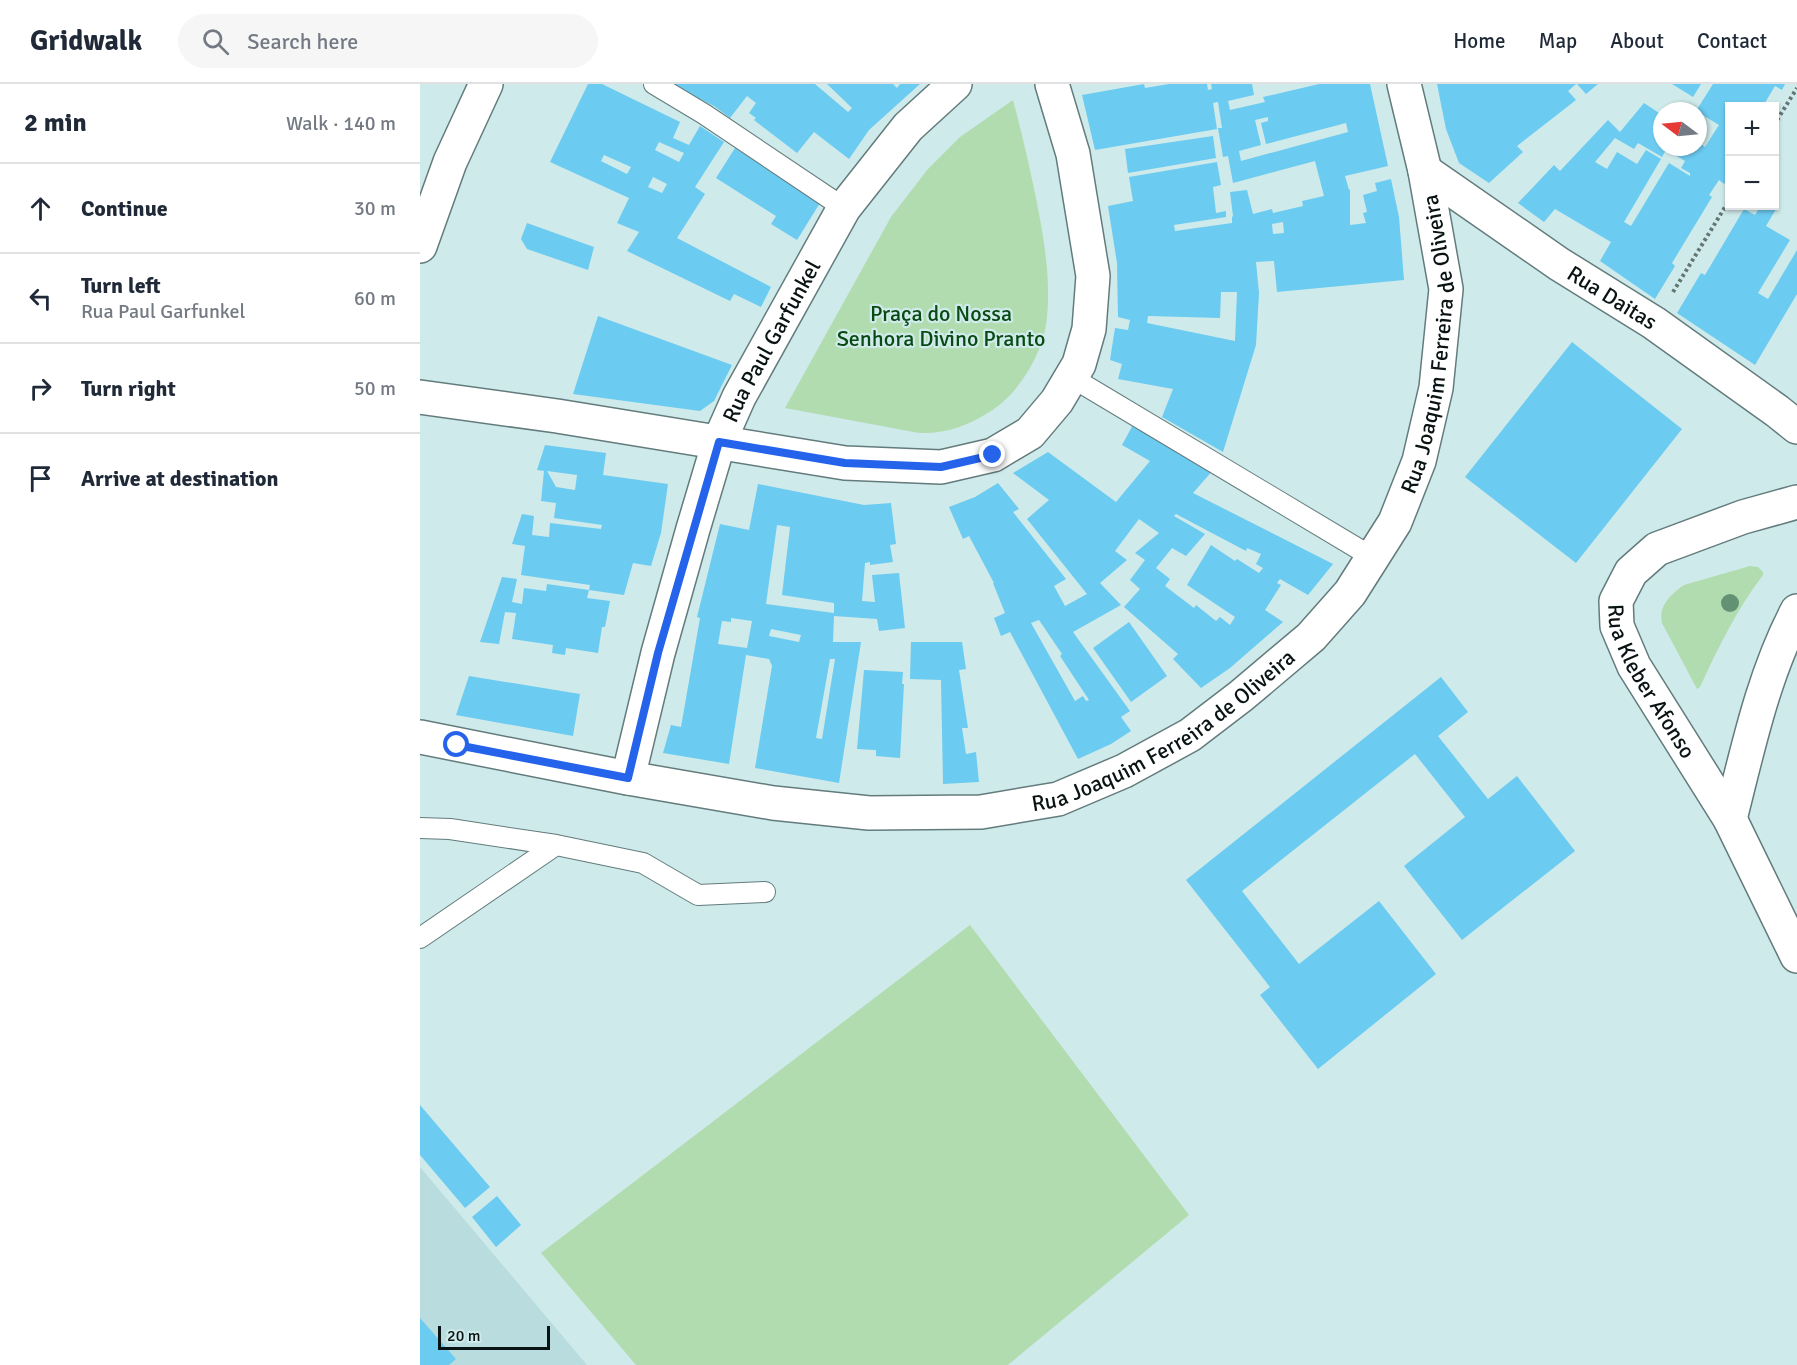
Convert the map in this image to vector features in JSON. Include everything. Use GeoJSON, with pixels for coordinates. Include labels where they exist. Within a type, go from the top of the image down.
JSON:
{"type":"FeatureCollection","features":[{"type":"Feature","properties":{"kind":"street"},"geometry":{"type":"LineString","coordinates":[[420,246],[450,162],[481,90],[486,84]]}},
{"type":"Feature","properties":{"kind":"street","name":"Rua Paul Garfunkel"},"geometry":{"type":"LineString","coordinates":[[628,778],[658,653],[719,442],[739,397],[844,208],[908,127],[955,84]]}},
{"type":"Feature","properties":{"kind":"street"},"geometry":{"type":"LineString","coordinates":[[420,397],[557,416],[845,463],[941,467],[993,455],[1030,433],[1057,401],[1079,364],[1089,329],[1093,276],[1073,154],[1052,84]]}},
{"type":"Feature","properties":{"kind":"street","name":"Rua Joaquim Ferreira de Oliveira"},"geometry":{"type":"LineString","coordinates":[[420,737],[628,778],[773,803],[869,813],[981,812],[1058,799],[1124,771],[1190,735],[1311,637],[1350,593],[1395,522],[1419,461],[1436,388],[1446,289],[1425,171],[1404,84]]}},
{"type":"Feature","properties":{"kind":"street","name":"Rua Daitas"},"geometry":{"type":"LineString","coordinates":[[1425,171],[1559,264],[1654,323],[1797,427]]}},
{"type":"Feature","properties":{"kind":"street","name":"Rua Kleber Afonso"},"geometry":{"type":"LineString","coordinates":[[1797,502],[1743,518],[1657,549],[1631,572],[1616,601],[1617,626],[1634,666],[1730,819],[1797,956]]}},
{"type":"Feature","properties":{"kind":"street"},"geometry":{"type":"LineString","coordinates":[[1730,819],[1757,715],[1781,642],[1797,611]]}},
{"type":"Feature","properties":{"kind":"lane"},"geometry":{"type":"LineString","coordinates":[[654,84],[704,114],[844,208]]}},
{"type":"Feature","properties":{"kind":"lane"},"geometry":{"type":"LineString","coordinates":[[1071,377],[1372,557]]}},
{"type":"Feature","properties":{"kind":"lane"},"geometry":{"type":"LineString","coordinates":[[420,828],[450,829],[556,845],[643,863],[698,895],[765,892]]}},
{"type":"Feature","properties":{"kind":"lane"},"geometry":{"type":"LineString","coordinates":[[420,938],[556,845]]}},
{"type":"Feature","properties":{"kind":"path"},"geometry":{"type":"LineString","coordinates":[[1779,117],[1797,88]]}},
{"type":"Feature","properties":{"kind":"path"},"geometry":{"type":"LineString","coordinates":[[1654,323],[1725,207]]}},
{"type":"Feature","properties":{"kind":"shaded area"},"geometry":{"type":"Polygon","coordinates":[[[420,1167],[587,1365],[420,1365],[420,1167]]]}},
{"type":"Feature","properties":{"kind":"green space","name":"Praça do Nossa Senhora Divino Pranto"},"geometry":{"type":"Polygon","coordinates":[[[1013,100],[1039,214],[1048,293],[1048,309],[1043,337],[1034,361],[1019,384],[1001,404],[991,411],[965,425],[939,432],[919,433],[785,408],[891,217],[927,170],[960,137],[1013,100]]]}},
{"type":"Feature","properties":{"kind":"green space"},"geometry":{"type":"Polygon","coordinates":[[[1750,566],[1758,567],[1763,575],[1736,615],[1697,689],[1662,623],[1664,606],[1670,596],[1684,585],[1750,566]]]}},
{"type":"Feature","properties":{"kind":"green space"},"geometry":{"type":"Polygon","coordinates":[[[970,925],[1189,1215],[1008,1365],[636,1365],[541,1253],[970,925]]]}},
{"type":"Feature","properties":{"kind":"building"},"geometry":{"type":"Polygon","coordinates":[[[588,84],[602,84],[680,122],[673,138],[689,145],[700,126],[724,142],[695,187],[705,194],[677,238],[771,287],[761,307],[734,294],[730,301],[627,251],[639,232],[617,223],[629,198],[550,162],[588,84]],[[659,142],[655,150],[679,162],[684,153],[659,142]],[[604,155],[601,161],[627,174],[631,167],[604,155]],[[653,177],[648,187],[662,193],[667,184],[653,177]]]}},
{"type":"Feature","properties":{"kind":"building"},"geometry":{"type":"Polygon","coordinates":[[[669,84],[815,84],[848,112],[852,108],[827,84],[893,84],[897,88],[900,84],[920,84],[869,130],[849,159],[814,132],[797,153],[754,120],[756,118],[749,113],[756,103],[747,96],[730,118],[714,106],[669,84]]]}},
{"type":"Feature","properties":{"kind":"building"},"geometry":{"type":"Polygon","coordinates":[[[1144,84],[1145,88],[1169,84],[1207,84],[1208,90],[1212,89],[1211,84],[1252,84],[1254,95],[1228,101],[1230,110],[1265,102],[1263,97],[1319,84],[1370,84],[1388,166],[1345,176],[1350,189],[1350,225],[1366,223],[1363,213],[1367,212],[1363,195],[1377,191],[1375,183],[1391,179],[1399,217],[1404,280],[1277,292],[1274,261],[1256,262],[1259,293],[1256,345],[1223,452],[1162,417],[1173,389],[1118,379],[1122,364],[1110,360],[1115,328],[1128,330],[1130,320],[1118,317],[1117,263],[1108,206],[1133,201],[1129,177],[1217,162],[1221,185],[1213,187],[1216,213],[1226,211],[1226,217],[1174,225],[1175,231],[1232,223],[1230,192],[1247,190],[1253,214],[1272,209],[1273,213],[1303,206],[1302,201],[1324,196],[1315,161],[1233,183],[1228,156],[1223,157],[1218,128],[1222,128],[1218,102],[1213,103],[1217,129],[1095,150],[1082,95],[1144,84]],[[1268,117],[1255,120],[1261,145],[1239,151],[1241,161],[1348,132],[1346,123],[1266,144],[1261,123],[1268,121],[1268,117]],[[1283,222],[1272,224],[1273,234],[1284,233],[1283,222]],[[1221,292],[1220,318],[1148,316],[1147,323],[1235,341],[1237,292],[1221,292]]]}},
{"type":"Feature","properties":{"kind":"building"},"geometry":{"type":"Polygon","coordinates":[[[1437,84],[1576,84],[1568,91],[1576,100],[1517,146],[1523,152],[1489,183],[1459,163],[1446,129],[1437,84]]]}},
{"type":"Feature","properties":{"kind":"building"},"geometry":{"type":"Polygon","coordinates":[[[1577,84],[1598,84],[1586,94],[1577,84]]]}},
{"type":"Feature","properties":{"kind":"building"},"geometry":{"type":"Polygon","coordinates":[[[1672,84],[1701,84],[1693,97],[1672,84]]]}},
{"type":"Feature","properties":{"kind":"building"},"geometry":{"type":"Polygon","coordinates":[[[1713,84],[1785,84],[1782,90],[1775,86],[1765,102],[1725,102],[1725,182],[1719,180],[1709,195],[1712,197],[1672,263],[1675,266],[1655,299],[1600,261],[1611,242],[1555,209],[1544,222],[1518,203],[1554,165],[1560,171],[1608,120],[1620,132],[1644,103],[1653,109],[1653,152],[1638,143],[1634,149],[1615,138],[1595,162],[1607,169],[1617,152],[1637,164],[1646,150],[1661,159],[1624,222],[1631,226],[1669,163],[1690,176],[1690,173],[1681,168],[1685,161],[1676,156],[1707,156],[1707,144],[1719,125],[1707,118],[1707,102],[1702,102],[1713,84]]]}},
{"type":"Feature","properties":{"kind":"building"},"geometry":{"type":"Polygon","coordinates":[[[1213,136],[1216,158],[1128,173],[1125,149],[1213,136]]]}},
{"type":"Feature","properties":{"kind":"building"},"geometry":{"type":"Polygon","coordinates":[[[735,148],[820,203],[797,240],[771,224],[776,216],[716,178],[735,148]]]}},
{"type":"Feature","properties":{"kind":"building"},"geometry":{"type":"Polygon","coordinates":[[[1743,210],[1755,215],[1758,210],[1775,210],[1766,226],[1790,240],[1758,293],[1768,299],[1797,250],[1797,294],[1755,365],[1677,313],[1701,273],[1705,275],[1743,210]]]}},
{"type":"Feature","properties":{"kind":"building"},"geometry":{"type":"Polygon","coordinates":[[[527,223],[594,247],[588,270],[527,249],[521,239],[527,223]]]}},
{"type":"Feature","properties":{"kind":"building"},"geometry":{"type":"Polygon","coordinates":[[[598,316],[732,365],[714,401],[700,411],[573,394],[598,316]]]}},
{"type":"Feature","properties":{"kind":"building"},"geometry":{"type":"Polygon","coordinates":[[[1572,342],[1682,429],[1576,563],[1465,477],[1572,342]]]}},
{"type":"Feature","properties":{"kind":"building"},"geometry":{"type":"Polygon","coordinates":[[[1134,423],[1214,469],[1193,493],[1333,564],[1308,595],[1280,579],[1277,583],[1281,585],[1265,610],[1283,622],[1230,668],[1201,688],[1173,659],[1178,654],[1124,607],[1140,589],[1130,580],[1145,560],[1135,553],[1159,533],[1139,519],[1115,551],[1127,560],[1100,583],[1121,605],[1073,632],[1130,711],[1121,717],[1131,731],[1111,744],[1078,759],[1010,632],[1001,636],[994,618],[1005,613],[994,583],[969,536],[963,539],[949,507],[975,497],[998,483],[1019,509],[1013,512],[1066,579],[1054,586],[1065,606],[1087,594],[1027,519],[1049,500],[1013,473],[1048,452],[1116,502],[1150,461],[1122,445],[1134,423]],[[1176,514],[1174,516],[1205,534],[1186,556],[1172,548],[1156,568],[1170,579],[1165,586],[1194,608],[1196,605],[1216,621],[1220,617],[1230,625],[1235,617],[1187,585],[1211,545],[1259,573],[1263,568],[1256,564],[1261,554],[1247,548],[1246,551],[1176,514]],[[1039,620],[1031,623],[1075,701],[1083,696],[1086,701],[1089,700],[1060,656],[1062,654],[1039,620]]]}},
{"type":"Feature","properties":{"kind":"building"},"geometry":{"type":"Polygon","coordinates":[[[545,445],[606,453],[603,475],[668,484],[661,533],[651,566],[633,563],[624,595],[589,590],[590,585],[521,575],[525,546],[512,544],[522,514],[534,516],[532,535],[549,537],[550,523],[601,529],[602,525],[554,518],[556,503],[541,501],[544,471],[537,470],[545,445]],[[547,471],[556,487],[575,490],[577,475],[547,471]]]}},
{"type":"Feature","properties":{"kind":"building"},"geometry":{"type":"Polygon","coordinates":[[[758,484],[864,505],[891,503],[896,544],[890,545],[893,562],[870,565],[870,562],[865,563],[862,601],[875,602],[872,575],[899,573],[905,628],[879,631],[877,619],[834,616],[833,642],[861,642],[839,783],[755,768],[772,666],[769,659],[746,655],[729,764],[663,753],[671,725],[681,727],[700,618],[697,617],[720,524],[749,530],[758,484]],[[777,525],[766,604],[834,613],[834,603],[782,595],[790,527],[777,525]],[[731,618],[731,622],[722,621],[718,644],[747,648],[752,621],[731,618]],[[771,629],[769,636],[799,642],[801,635],[771,629]],[[830,659],[816,738],[822,739],[835,659],[830,659]]]}},
{"type":"Feature","properties":{"kind":"building"},"geometry":{"type":"Polygon","coordinates":[[[502,577],[517,579],[512,602],[522,604],[524,588],[546,591],[547,584],[589,590],[587,598],[610,601],[605,627],[602,627],[598,653],[566,648],[565,655],[552,653],[553,645],[512,639],[516,613],[505,612],[499,644],[480,642],[502,577]]]}},
{"type":"Feature","properties":{"kind":"building"},"geometry":{"type":"Polygon","coordinates":[[[1129,622],[1167,676],[1131,702],[1093,648],[1129,622]]]}},
{"type":"Feature","properties":{"kind":"building"},"geometry":{"type":"Polygon","coordinates":[[[911,642],[962,642],[966,669],[959,670],[968,728],[962,728],[966,754],[976,752],[979,782],[943,784],[941,680],[910,679],[911,642]]]}},
{"type":"Feature","properties":{"kind":"building"},"geometry":{"type":"Polygon","coordinates":[[[864,670],[903,672],[900,758],[876,756],[876,750],[857,749],[864,670]]]}},
{"type":"Feature","properties":{"kind":"building"},"geometry":{"type":"Polygon","coordinates":[[[469,676],[580,694],[573,736],[456,715],[469,676]]]}},
{"type":"Feature","properties":{"kind":"building"},"geometry":{"type":"Polygon","coordinates":[[[1441,677],[1468,712],[1438,736],[1488,799],[1517,776],[1575,851],[1462,940],[1404,866],[1465,817],[1415,754],[1242,891],[1299,964],[1379,901],[1436,974],[1318,1069],[1260,995],[1270,987],[1186,880],[1441,677]]]}},
{"type":"Feature","properties":{"kind":"building"},"geometry":{"type":"Polygon","coordinates":[[[420,1105],[490,1187],[465,1208],[420,1155],[420,1105]]]}},
{"type":"Feature","properties":{"kind":"building"},"geometry":{"type":"Polygon","coordinates":[[[497,1196],[521,1225],[496,1247],[472,1217],[497,1196]]]}},
{"type":"Feature","properties":{"kind":"building"},"geometry":{"type":"Polygon","coordinates":[[[420,1318],[456,1359],[449,1365],[420,1365],[420,1318]]]}},
{"type":"Feature","properties":{"kind":"route"},"geometry":{"type":"LineString","coordinates":[[457,745],[628,778],[658,653],[719,442],[845,463],[941,467],[993,455]]}}]}
